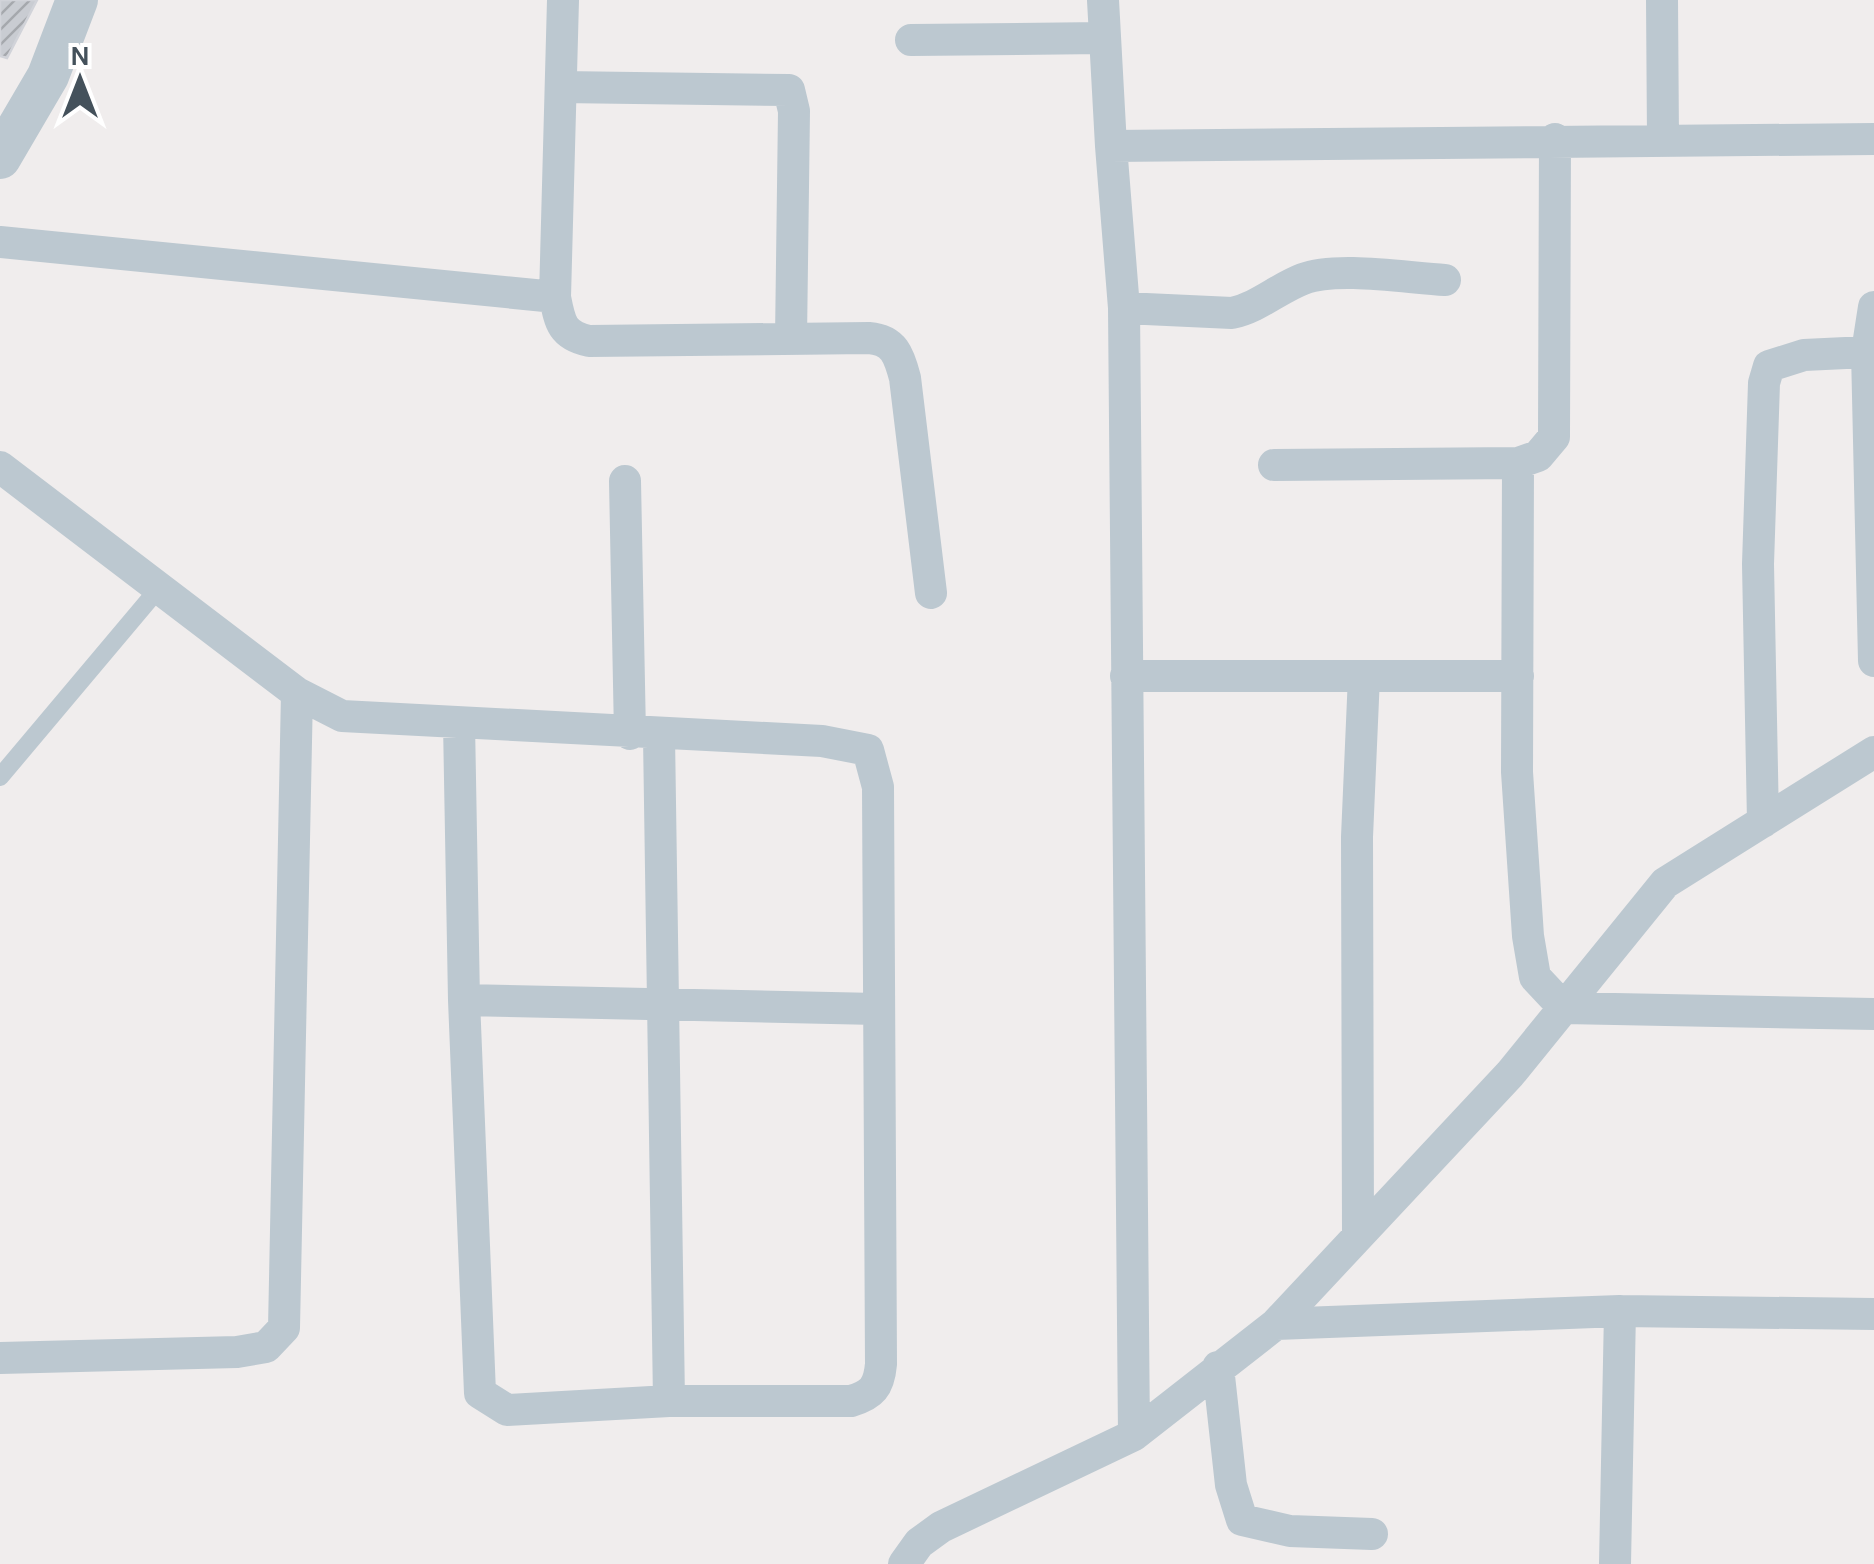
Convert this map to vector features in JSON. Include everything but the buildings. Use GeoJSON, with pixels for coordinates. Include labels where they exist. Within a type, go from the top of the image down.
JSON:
{"type":"FeatureCollection","features":[{"type":"Feature","properties":{"kind":"street"},"geometry":{"type":"LineString","coordinates":[[4,144],[48,76],[77,0]]}},
{"type":"Feature","properties":{"kind":"street"},"geometry":{"type":"LineString","coordinates":[[563,0],[555,297],[561,325],[571,336],[590,341],[883,339],[900,359],[931,593]]}},
{"type":"Feature","properties":{"kind":"street"},"geometry":{"type":"LineString","coordinates":[[1103,0],[1124,308],[1134,1435]]}},
{"type":"Feature","properties":{"kind":"street"},"geometry":{"type":"LineString","coordinates":[[1662,0],[1663,139]]}},
{"type":"Feature","properties":{"kind":"street"},"geometry":{"type":"LineString","coordinates":[[911,40],[1103,38]]}},
{"type":"Feature","properties":{"kind":"street"},"geometry":{"type":"LineString","coordinates":[[561,87],[789,90],[794,111],[791,339]]}},
{"type":"Feature","properties":{"kind":"street"},"geometry":{"type":"LineString","coordinates":[[1274,465],[1518,463],[1538,456],[1554,437],[1555,139]]}},
{"type":"Feature","properties":{"kind":"street"},"geometry":{"type":"LineString","coordinates":[[1111,146],[1874,139]]}},
{"type":"Feature","properties":{"kind":"street"},"geometry":{"type":"LineString","coordinates":[[0,242],[555,297]]}},
{"type":"Feature","properties":{"kind":"street"},"geometry":{"type":"LineString","coordinates":[[1124,308],[1232,313],[1248,310],[1304,278],[1326,274],[1444,280]]}},
{"type":"Feature","properties":{"kind":"street"},"geometry":{"type":"LineString","coordinates":[[1874,307],[1868,352],[1874,661]]}},
{"type":"Feature","properties":{"kind":"street"},"geometry":{"type":"LineString","coordinates":[[1762,822],[1758,564],[1764,383],[1769,366],[1782,359],[1868,352]]}},
{"type":"Feature","properties":{"kind":"street"},"geometry":{"type":"LineString","coordinates":[[1518,463],[1517,772],[1528,936],[1535,977],[1564,1008],[1874,1014]]}},
{"type":"Feature","properties":{"kind":"street"},"geometry":{"type":"LineString","coordinates":[[0,467],[297,693],[342,716],[459,723],[645,735],[822,741],[868,750],[878,787],[879,1382],[868,1396],[850,1402],[670,1402],[507,1410],[480,1393],[464,1000],[459,723]]}},
{"type":"Feature","properties":{"kind":"street"},"geometry":{"type":"LineString","coordinates":[[625,481],[662,1004],[670,1402]]}},
{"type":"Feature","properties":{"kind":"street"},"geometry":{"type":"LineString","coordinates":[[1126,676],[1518,676]]}},
{"type":"Feature","properties":{"kind":"street"},"geometry":{"type":"LineString","coordinates":[[1358,1234],[1357,837],[1364,676]]}},
{"type":"Feature","properties":{"kind":"street"},"geometry":{"type":"LineString","coordinates":[[0,1358],[237,1352],[266,1347],[284,1328],[297,693]]}},
{"type":"Feature","properties":{"kind":"street"},"geometry":{"type":"LineString","coordinates":[[904,1564],[919,1543],[941,1527],[1134,1435],[1276,1324],[1510,1074],[1665,883],[1874,752]]}},
{"type":"Feature","properties":{"kind":"street"},"geometry":{"type":"LineString","coordinates":[[464,1000],[877,1009]]}},
{"type":"Feature","properties":{"kind":"street"},"geometry":{"type":"LineString","coordinates":[[1276,1324],[1620,1311],[1874,1314]]}},
{"type":"Feature","properties":{"kind":"street"},"geometry":{"type":"LineString","coordinates":[[1615,1564],[1620,1311]]}},
{"type":"Feature","properties":{"kind":"street"},"geometry":{"type":"LineString","coordinates":[[1218,1366],[1231,1485],[1242,1520],[1290,1530],[1372,1534]]}},
{"type":"Feature","properties":{"kind":"lane"},"geometry":{"type":"LineString","coordinates":[[0,777],[160,588]]}}]}
